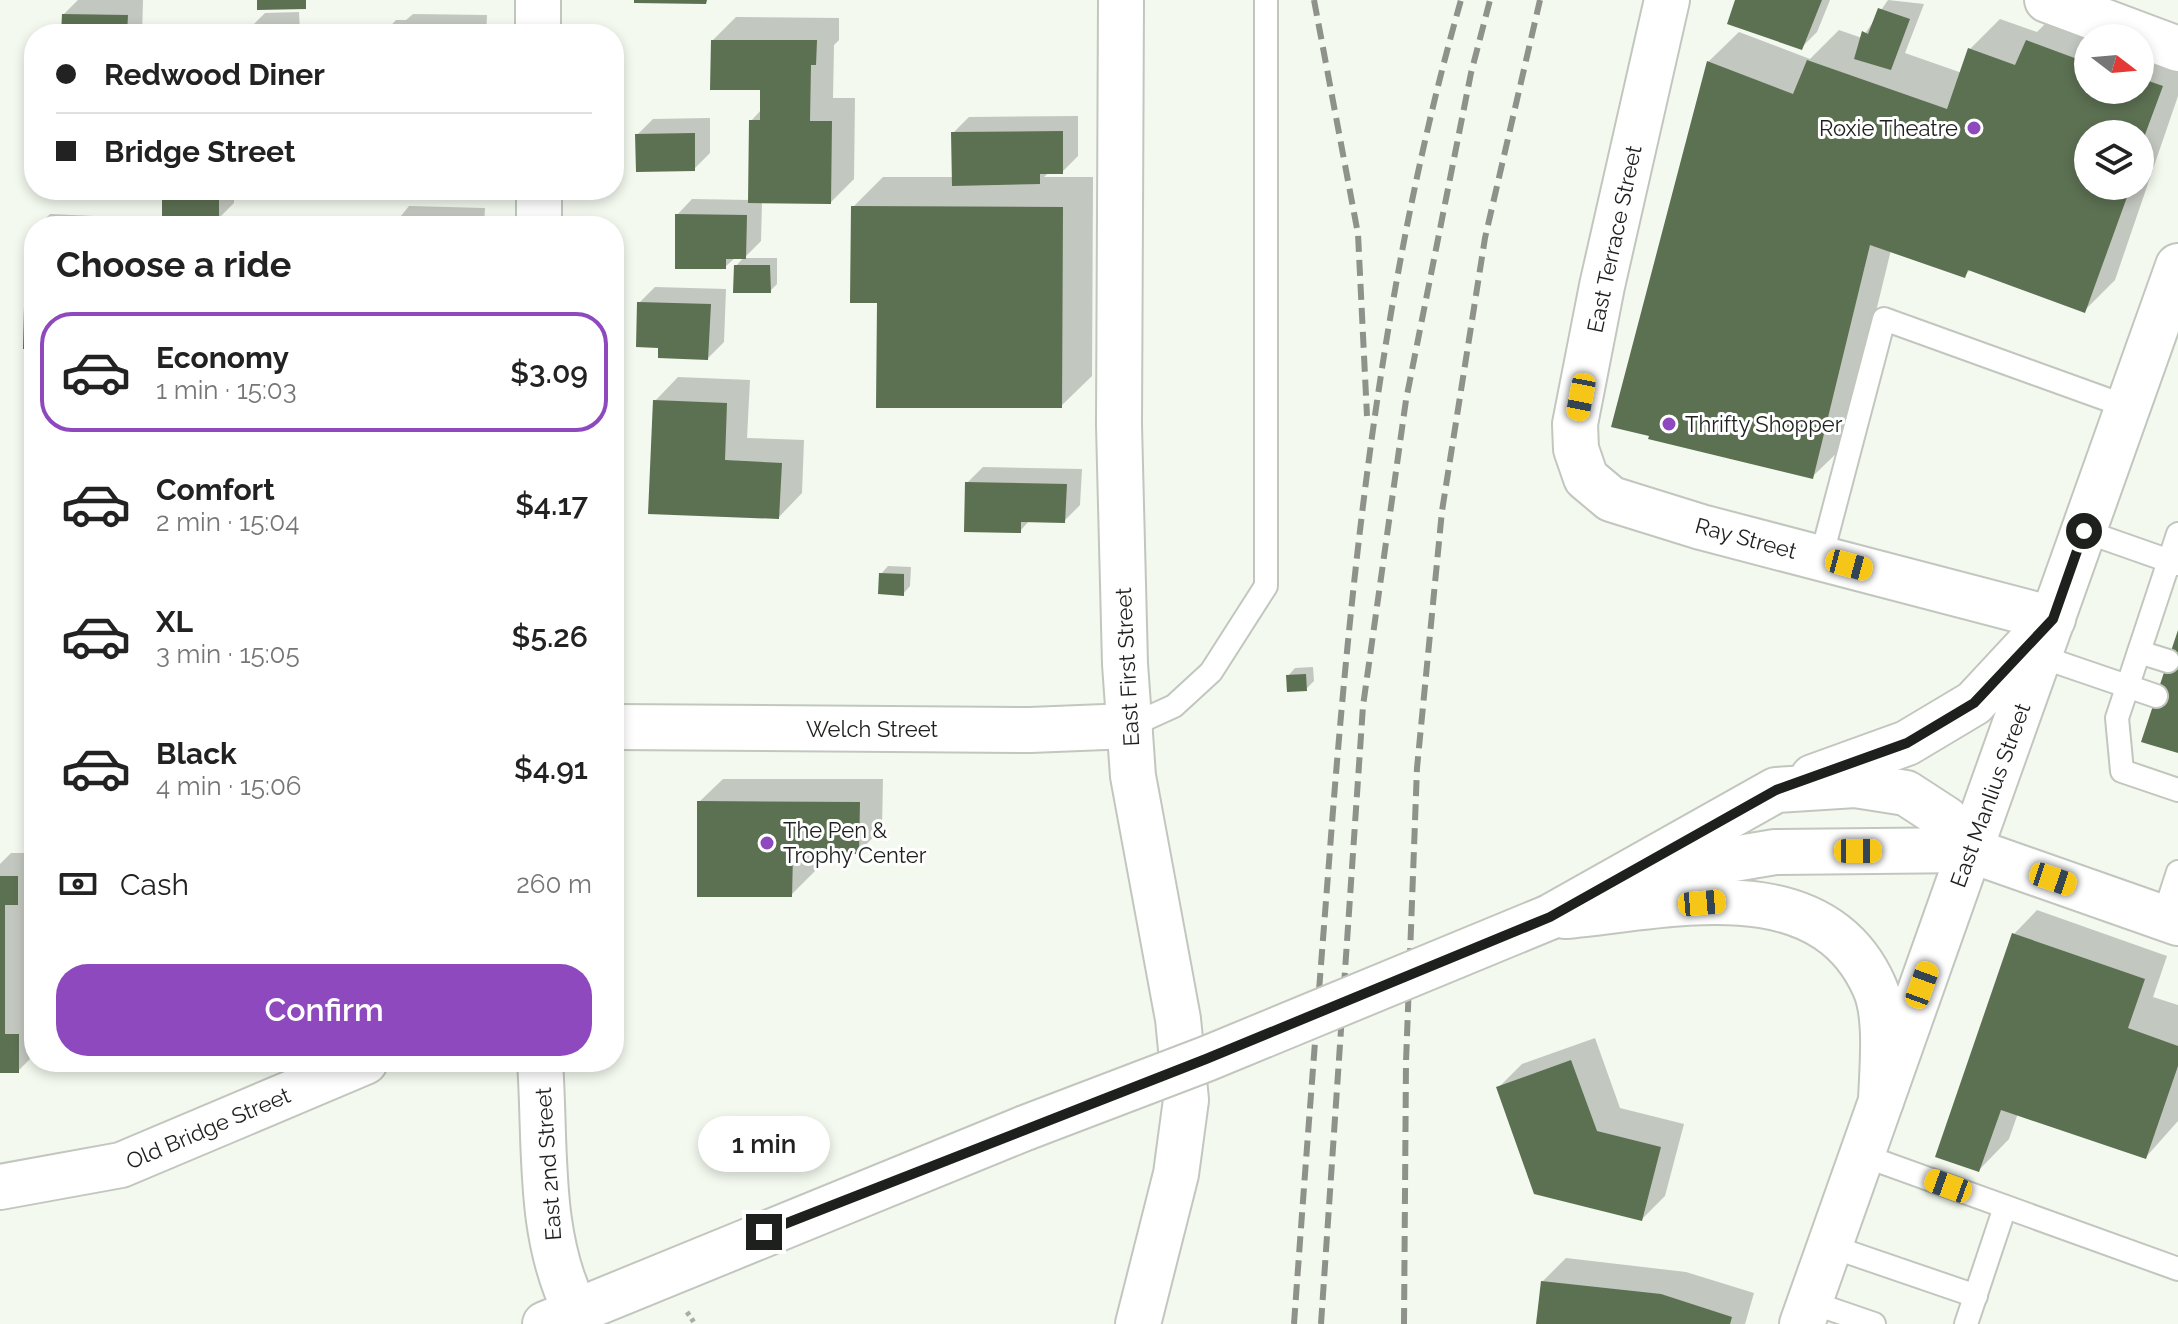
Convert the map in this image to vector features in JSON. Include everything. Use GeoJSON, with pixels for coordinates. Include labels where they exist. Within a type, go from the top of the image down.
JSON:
{"type":"FeatureCollection","features":[{"type":"Feature","properties":{"kind":"street"},"geometry":{"type":"LineString","coordinates":[[538,0],[538,24]]}},
{"type":"Feature","properties":{"kind":"street","name":"East First Street"},"geometry":{"type":"LineString","coordinates":[[1121,0],[1119,425],[1125,664],[1133,776],[1178,1019],[1186,1100],[1176,1174],[1138,1324]]}},
{"type":"Feature","properties":{"kind":"street","name":"East Terrace Street"},"geometry":{"type":"LineString","coordinates":[[1586,478],[1576,449],[1575,424],[1602,286],[1667,0]]}},
{"type":"Feature","properties":{"kind":"street"},"geometry":{"type":"LineString","coordinates":[[2047,0],[2178,49]]}},
{"type":"Feature","properties":{"kind":"street","name":"East Manlius Street"},"geometry":{"type":"LineString","coordinates":[[1806,1313],[2178,266]]}},
{"type":"Feature","properties":{"kind":"street","name":"Ray Street"},"geometry":{"type":"LineString","coordinates":[[1586,478],[1611,499],[1877,573],[2046,638]]}},
{"type":"Feature","properties":{"kind":"street"},"geometry":{"type":"LineString","coordinates":[[1550,917],[1776,790],[1907,743],[1974,703],[2046,638]]}},
{"type":"Feature","properties":{"kind":"street","name":"Welch Street"},"geometry":{"type":"LineString","coordinates":[[624,727],[1030,730],[1130,726]]}},
{"type":"Feature","properties":{"kind":"street"},"geometry":{"type":"LineString","coordinates":[[1776,790],[1855,785],[1906,793],[1946,819],[1970,850]]}},
{"type":"Feature","properties":{"kind":"street"},"geometry":{"type":"LineString","coordinates":[[560,1317],[1025,1128],[1206,1059],[1550,917],[1704,864],[1775,852],[1970,850],[2170,920]]}},
{"type":"Feature","properties":{"kind":"street"},"geometry":{"type":"LineString","coordinates":[[1550,917],[1732,900],[1781,907],[1826,927],[1855,955],[1876,988],[1883,1045],[1881,1101]]}},
{"type":"Feature","properties":{"kind":"street","name":"Old Bridge Street"},"geometry":{"type":"LineString","coordinates":[[0,1187],[121,1165],[341,1072]]}},
{"type":"Feature","properties":{"kind":"street","name":"East 2nd Street"},"geometry":{"type":"LineString","coordinates":[[541,1072],[549,1231],[564,1288],[560,1317]]}},
{"type":"Feature","properties":{"kind":"lane"},"geometry":{"type":"LineString","coordinates":[[1130,726],[1174,706],[1211,672],[1266,586],[1266,0]]}},
{"type":"Feature","properties":{"kind":"lane"},"geometry":{"type":"LineString","coordinates":[[1821,558],[1884,319],[2128,407]]}},
{"type":"Feature","properties":{"kind":"lane"},"geometry":{"type":"LineString","coordinates":[[2084,531],[2174,563]]}},
{"type":"Feature","properties":{"kind":"lane"},"geometry":{"type":"LineString","coordinates":[[2178,534],[2174,563],[2117,718],[2122,771],[2178,790]]}},
{"type":"Feature","properties":{"kind":"lane"},"geometry":{"type":"LineString","coordinates":[[2046,638],[2128,686],[2156,696]]}},
{"type":"Feature","properties":{"kind":"lane"},"geometry":{"type":"LineString","coordinates":[[2139,652],[2168,661]]}},
{"type":"Feature","properties":{"kind":"lane"},"geometry":{"type":"LineString","coordinates":[[2170,920],[2178,872]]}},
{"type":"Feature","properties":{"kind":"lane"},"geometry":{"type":"LineString","coordinates":[[1862,1155],[2178,1269]]}},
{"type":"Feature","properties":{"kind":"lane"},"geometry":{"type":"LineString","coordinates":[[1966,1324],[2005,1207]]}},
{"type":"Feature","properties":{"kind":"lane"},"geometry":{"type":"LineString","coordinates":[[1830,1246],[1976,1296]]}},
{"type":"Feature","properties":{"kind":"lane"},"geometry":{"type":"LineString","coordinates":[[1806,1313],[1874,1324]]}},
{"type":"Feature","properties":{"kind":"building"},"geometry":{"type":"Polygon","coordinates":[[[257,0],[306,0],[306,9],[257,10],[257,0]]]}},
{"type":"Feature","properties":{"kind":"building"},"geometry":{"type":"Polygon","coordinates":[[[634,0],[707,0],[706,4],[634,3],[634,0]]]}},
{"type":"Feature","properties":{"kind":"building"},"geometry":{"type":"Polygon","coordinates":[[[1735,0],[1822,0],[1802,50],[1727,24],[1735,0]]]}},
{"type":"Feature","properties":{"kind":"building"},"geometry":{"type":"Polygon","coordinates":[[[1878,8],[1910,19],[1891,70],[1854,59],[1862,31],[1868,34],[1878,8]]]}},
{"type":"Feature","properties":{"kind":"building"},"geometry":{"type":"Polygon","coordinates":[[[62,14],[128,15],[128,24],[62,24],[62,14]]]}},
{"type":"Feature","properties":{"kind":"building"},"geometry":{"type":"Polygon","coordinates":[[[711,40],[817,40],[816,65],[811,65],[810,121],[832,121],[831,204],[748,203],[749,120],[760,120],[760,90],[710,90],[711,40]]]}},
{"type":"Feature","properties":{"kind":"building"},"geometry":{"type":"Polygon","coordinates":[[[2026,40],[2074,58],[2074,104],[2154,104],[2154,83],[2163,86],[2150,120],[2074,120],[2074,200],[2126,200],[2085,313],[1968,270],[1965,278],[1870,245],[1813,479],[1611,427],[1707,61],[1793,94],[1807,60],[1947,109],[1968,48],[2015,65],[2026,40]]]}},
{"type":"Feature","properties":{"kind":"building"},"geometry":{"type":"Polygon","coordinates":[[[1063,131],[1063,174],[1040,174],[1040,184],[952,186],[951,132],[1063,131]]]}},
{"type":"Feature","properties":{"kind":"building"},"geometry":{"type":"Polygon","coordinates":[[[695,133],[695,171],[636,172],[635,134],[695,133]]]}},
{"type":"Feature","properties":{"kind":"building"},"geometry":{"type":"Polygon","coordinates":[[[162,200],[219,200],[219,216],[162,216],[162,200]]]}},
{"type":"Feature","properties":{"kind":"building"},"geometry":{"type":"Polygon","coordinates":[[[851,206],[1063,207],[1062,408],[876,408],[877,303],[850,303],[851,206]]]}},
{"type":"Feature","properties":{"kind":"building"},"geometry":{"type":"Polygon","coordinates":[[[675,214],[747,215],[746,259],[726,259],[726,269],[675,269],[675,214]]]}},
{"type":"Feature","properties":{"kind":"building"},"geometry":{"type":"Polygon","coordinates":[[[734,265],[770,265],[771,293],[733,293],[734,265]]]}},
{"type":"Feature","properties":{"kind":"building"},"geometry":{"type":"Polygon","coordinates":[[[637,302],[711,304],[708,360],[658,358],[658,348],[636,347],[637,302]]]}},
{"type":"Feature","properties":{"kind":"building"},"geometry":{"type":"Polygon","coordinates":[[[653,400],[727,403],[725,460],[782,463],[779,519],[648,514],[653,400]]]}},
{"type":"Feature","properties":{"kind":"building"},"geometry":{"type":"Polygon","coordinates":[[[965,482],[1067,484],[1065,523],[1021,522],[1021,533],[964,532],[965,482]]]}},
{"type":"Feature","properties":{"kind":"building"},"geometry":{"type":"Polygon","coordinates":[[[879,573],[904,574],[904,596],[878,594],[879,573]]]}},
{"type":"Feature","properties":{"kind":"building"},"geometry":{"type":"Polygon","coordinates":[[[2178,630],[2178,753],[2141,742],[2178,630]]]}},
{"type":"Feature","properties":{"kind":"building"},"geometry":{"type":"Polygon","coordinates":[[[1306,674],[1307,691],[1287,692],[1286,675],[1306,674]]]}},
{"type":"Feature","properties":{"kind":"building"},"geometry":{"type":"Polygon","coordinates":[[[697,801],[860,802],[859,854],[793,853],[792,897],[697,897],[697,801]]]}},
{"type":"Feature","properties":{"kind":"building"},"geometry":{"type":"Polygon","coordinates":[[[0,876],[18,876],[18,905],[5,905],[5,1034],[19,1034],[19,1073],[0,1073],[0,876]]]}},
{"type":"Feature","properties":{"kind":"building"},"geometry":{"type":"Polygon","coordinates":[[[2012,933],[2145,979],[2128,1028],[2178,1046],[2178,1066],[2146,1159],[2001,1110],[1979,1172],[1935,1157],[2012,933]]]}},
{"type":"Feature","properties":{"kind":"building"},"geometry":{"type":"Polygon","coordinates":[[[1571,1060],[1597,1131],[1661,1147],[1642,1221],[1534,1194],[1496,1087],[1571,1060]]]}},
{"type":"Feature","properties":{"kind":"building"},"geometry":{"type":"Polygon","coordinates":[[[1541,1281],[1661,1294],[1732,1317],[1730,1324],[1536,1324],[1541,1281]]]}},
{"type":"Feature","properties":{"kind":"railway"},"geometry":{"type":"LineString","coordinates":[[1314,0],[1358,234],[1367,416]]}},
{"type":"Feature","properties":{"kind":"railway"},"geometry":{"type":"LineString","coordinates":[[1294,1324],[1338,753],[1359,536],[1373,428],[1410,212],[1433,106],[1461,0]]}},
{"type":"Feature","properties":{"kind":"railway"},"geometry":{"type":"LineString","coordinates":[[1321,1324],[1363,706],[1406,400],[1471,73],[1490,0]]}},
{"type":"Feature","properties":{"kind":"railway"},"geometry":{"type":"LineString","coordinates":[[1404,1324],[1406,1062],[1417,768],[1442,511],[1485,238],[1540,0]]}},
{"type":"Feature","properties":{"kind":"place","name":"Roxie Theatre"},"geometry":{"type":"Point","coordinates":[1974,128]}},
{"type":"Feature","properties":{"kind":"place","name":"Thrifty Shopper"},"geometry":{"type":"Point","coordinates":[1669,424]}},
{"type":"Feature","properties":{"kind":"place","name":"The Pen & Trophy Center"},"geometry":{"type":"Point","coordinates":[767,843]}},
{"type":"Feature","properties":{"kind":"route"},"geometry":{"type":"LineString","coordinates":[[764,1232],[1206,1059],[1550,917],[1776,790],[1907,743],[1974,703],[2053,619],[2084,531]]}}]}
